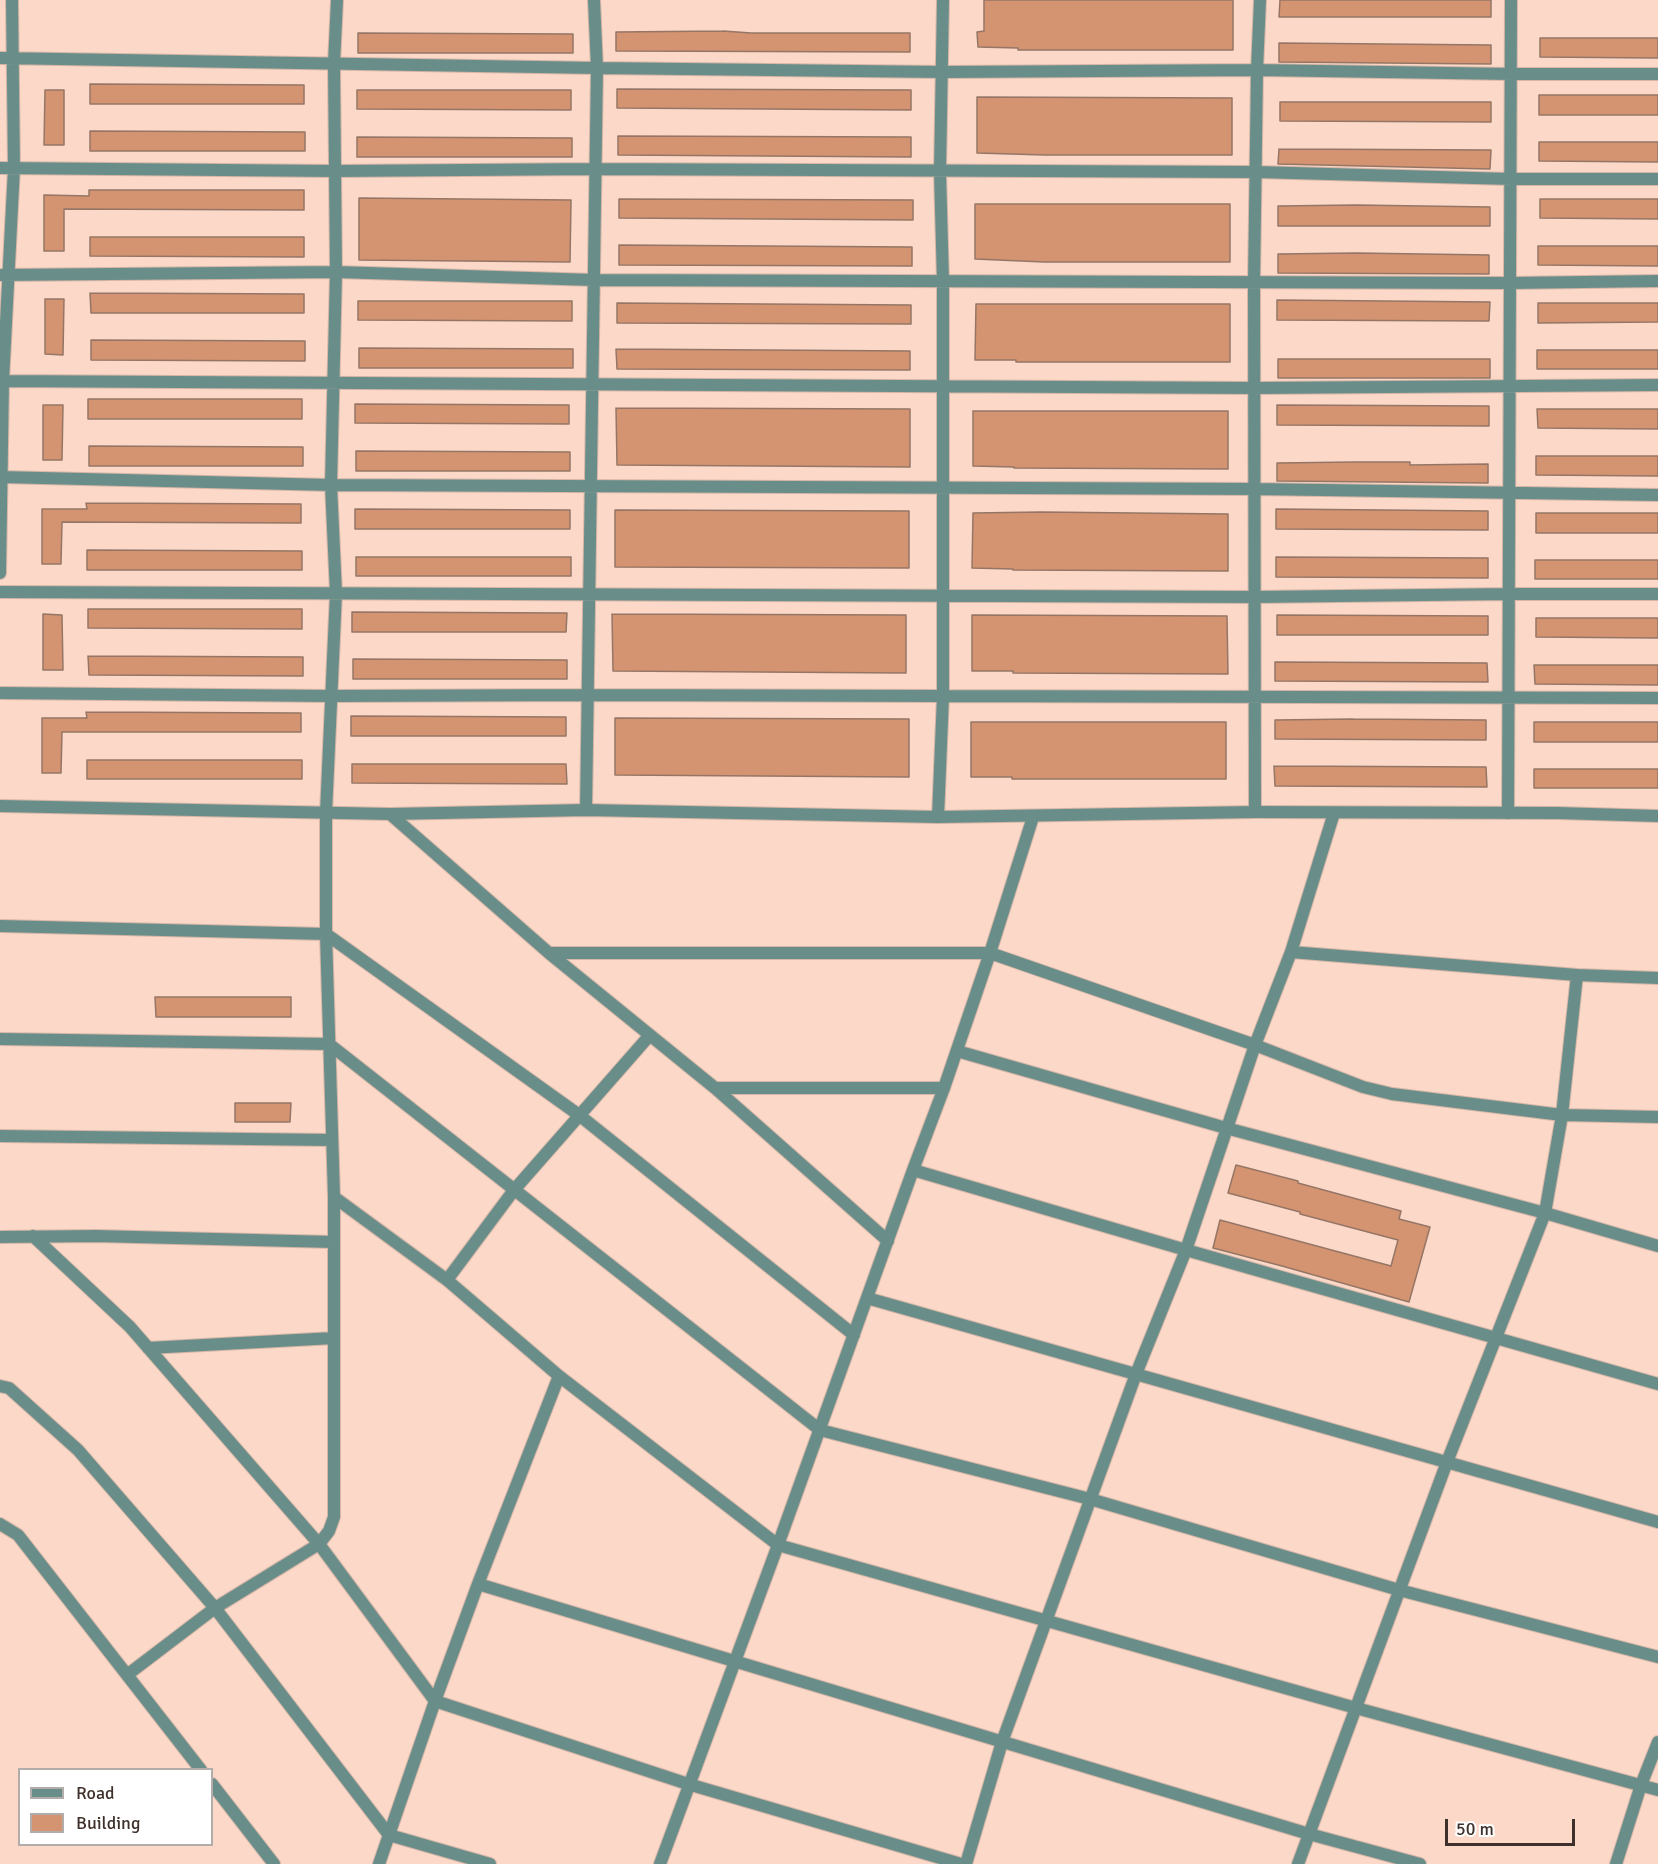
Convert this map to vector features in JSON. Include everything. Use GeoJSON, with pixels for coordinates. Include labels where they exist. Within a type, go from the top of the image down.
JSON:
{"type":"FeatureCollection","features":[{"type":"Feature","properties":{"kind":"street"},"geometry":{"type":"LineString","coordinates":[[0,573],[1,381],[5,275],[14,168],[6,58],[12,0]]}},
{"type":"Feature","properties":{"kind":"street"},"geometry":{"type":"LineString","coordinates":[[127,1675],[215,1608],[319,1544],[329,1531],[334,1517],[334,1197],[326,934],[326,813],[336,594],[331,485],[336,272],[334,64],[336,0]]}},
{"type":"Feature","properties":{"kind":"street"},"geometry":{"type":"LineString","coordinates":[[586,810],[597,69],[594,0]]}},
{"type":"Feature","properties":{"kind":"street"},"geometry":{"type":"LineString","coordinates":[[938,817],[943,696],[943,282],[940,172],[943,0]]}},
{"type":"Feature","properties":{"kind":"street"},"geometry":{"type":"LineString","coordinates":[[1255,812],[1254,283],[1260,0]]}},
{"type":"Feature","properties":{"kind":"street"},"geometry":{"type":"LineString","coordinates":[[1508,813],[1511,0]]}},
{"type":"Feature","properties":{"kind":"street"},"geometry":{"type":"LineString","coordinates":[[6,58],[597,69],[943,72],[1257,70],[1658,74]]}},
{"type":"Feature","properties":{"kind":"street"},"geometry":{"type":"LineString","coordinates":[[0,168],[335,171],[595,169],[1256,172],[1511,179],[1658,179]]}},
{"type":"Feature","properties":{"kind":"street"},"geometry":{"type":"LineString","coordinates":[[5,275],[336,272],[594,280],[1254,283],[1658,281]]}},
{"type":"Feature","properties":{"kind":"street"},"geometry":{"type":"LineString","coordinates":[[1,381],[1254,388],[1658,385]]}},
{"type":"Feature","properties":{"kind":"street"},"geometry":{"type":"LineString","coordinates":[[1,477],[331,485],[1255,489],[1658,495]]}},
{"type":"Feature","properties":{"kind":"street"},"geometry":{"type":"LineString","coordinates":[[0,592],[1255,597],[1658,594]]}},
{"type":"Feature","properties":{"kind":"street"},"geometry":{"type":"LineString","coordinates":[[0,693],[330,696],[1256,696],[1658,699]]}},
{"type":"Feature","properties":{"kind":"street"},"geometry":{"type":"LineString","coordinates":[[0,806],[390,814],[586,810],[938,817],[1255,812],[1658,816]]}},
{"type":"Feature","properties":{"kind":"street"},"geometry":{"type":"LineString","coordinates":[[966,1864],[1002,1742],[1136,1374],[1186,1250],[1255,1045],[1291,952],[1334,813]]}},
{"type":"Feature","properties":{"kind":"street"},"geometry":{"type":"LineString","coordinates":[[390,814],[549,953],[715,1088],[888,1240]]}},
{"type":"Feature","properties":{"kind":"street"},"geometry":{"type":"LineString","coordinates":[[660,1864],[944,1088],[1033,817]]}},
{"type":"Feature","properties":{"kind":"street"},"geometry":{"type":"LineString","coordinates":[[0,926],[326,934],[579,1115],[854,1335]]}},
{"type":"Feature","properties":{"kind":"street"},"geometry":{"type":"LineString","coordinates":[[1291,952],[1577,975],[1658,978]]}},
{"type":"Feature","properties":{"kind":"street"},"geometry":{"type":"LineString","coordinates":[[549,953],[990,953],[1255,1045],[1363,1087],[1562,1115],[1658,1117]]}},
{"type":"Feature","properties":{"kind":"street"},"geometry":{"type":"LineString","coordinates":[[1298,1864],[1447,1462],[1545,1213],[1562,1115],[1577,975]]}},
{"type":"Feature","properties":{"kind":"street"},"geometry":{"type":"LineString","coordinates":[[447,1280],[514,1190],[650,1035]]}},
{"type":"Feature","properties":{"kind":"street"},"geometry":{"type":"LineString","coordinates":[[0,1039],[329,1044],[820,1430],[1090,1499],[1399,1590],[1658,1657]]}},
{"type":"Feature","properties":{"kind":"street"},"geometry":{"type":"LineString","coordinates":[[957,1051],[1226,1128],[1545,1213],[1658,1246]]}},
{"type":"Feature","properties":{"kind":"street"},"geometry":{"type":"LineString","coordinates":[[715,1088],[944,1088]]}},
{"type":"Feature","properties":{"kind":"street"},"geometry":{"type":"LineString","coordinates":[[0,1136],[332,1140]]}},
{"type":"Feature","properties":{"kind":"street"},"geometry":{"type":"LineString","coordinates":[[913,1170],[1658,1384]]}},
{"type":"Feature","properties":{"kind":"street"},"geometry":{"type":"LineString","coordinates":[[334,1197],[447,1280],[559,1376],[778,1545],[1356,1708],[1658,1790]]}},
{"type":"Feature","properties":{"kind":"street"},"geometry":{"type":"LineString","coordinates":[[33,1236],[130,1327],[319,1544],[435,1701],[688,1784],[961,1864]]}},
{"type":"Feature","properties":{"kind":"street"},"geometry":{"type":"LineString","coordinates":[[0,1237],[96,1236],[333,1242]]}},
{"type":"Feature","properties":{"kind":"street"},"geometry":{"type":"LineString","coordinates":[[867,1298],[1658,1522]]}},
{"type":"Feature","properties":{"kind":"street"},"geometry":{"type":"LineString","coordinates":[[148,1348],[333,1338]]}},
{"type":"Feature","properties":{"kind":"street"},"geometry":{"type":"LineString","coordinates":[[379,1864],[478,1584],[559,1376]]}},
{"type":"Feature","properties":{"kind":"street"},"geometry":{"type":"LineString","coordinates":[[0,1386],[9,1388],[78,1450],[215,1608],[389,1835],[490,1864]]}},
{"type":"Feature","properties":{"kind":"street"},"geometry":{"type":"LineString","coordinates":[[0,1524],[18,1535],[199,1768]]}},
{"type":"Feature","properties":{"kind":"street"},"geometry":{"type":"LineString","coordinates":[[478,1584],[1309,1834],[1420,1864]]}},
{"type":"Feature","properties":{"kind":"street"},"geometry":{"type":"LineString","coordinates":[[1616,1864],[1641,1785],[1658,1742]]}},
{"type":"Feature","properties":{"kind":"street"},"geometry":{"type":"LineString","coordinates":[[213,1785],[274,1864]]}},
{"type":"Feature","properties":{"kind":"building"},"geometry":{"type":"Polygon","coordinates":[[[984,0],[1233,0],[1233,50],[1018,50],[1018,48],[978,47],[977,32],[984,31],[984,0]]]}},
{"type":"Feature","properties":{"kind":"building"},"geometry":{"type":"Polygon","coordinates":[[[1280,0],[1491,0],[1491,17],[1279,17],[1280,0]]]}},
{"type":"Feature","properties":{"kind":"building"},"geometry":{"type":"Polygon","coordinates":[[[616,32],[910,33],[910,52],[616,51],[616,32]]]}},
{"type":"Feature","properties":{"kind":"building"},"geometry":{"type":"Polygon","coordinates":[[[358,33],[573,34],[573,53],[358,53],[358,33]]]}},
{"type":"Feature","properties":{"kind":"building"},"geometry":{"type":"Polygon","coordinates":[[[1540,38],[1658,38],[1658,58],[1540,57],[1540,38]]]}},
{"type":"Feature","properties":{"kind":"building"},"geometry":{"type":"Polygon","coordinates":[[[1279,43],[1491,45],[1491,64],[1279,62],[1279,43]]]}},
{"type":"Feature","properties":{"kind":"building"},"geometry":{"type":"Polygon","coordinates":[[[90,84],[304,85],[304,104],[90,104],[90,84]]]}},
{"type":"Feature","properties":{"kind":"building"},"geometry":{"type":"Polygon","coordinates":[[[617,89],[911,90],[911,110],[617,108],[617,89]]]}},
{"type":"Feature","properties":{"kind":"building"},"geometry":{"type":"Polygon","coordinates":[[[45,90],[64,90],[64,145],[44,145],[45,90]]]}},
{"type":"Feature","properties":{"kind":"building"},"geometry":{"type":"Polygon","coordinates":[[[357,90],[571,90],[571,110],[357,109],[357,90]]]}},
{"type":"Feature","properties":{"kind":"building"},"geometry":{"type":"Polygon","coordinates":[[[1539,95],[1658,95],[1658,115],[1539,115],[1539,95]]]}},
{"type":"Feature","properties":{"kind":"building"},"geometry":{"type":"Polygon","coordinates":[[[977,97],[1232,98],[1232,155],[977,153],[977,97]]]}},
{"type":"Feature","properties":{"kind":"building"},"geometry":{"type":"Polygon","coordinates":[[[1280,102],[1491,102],[1491,122],[1280,121],[1280,102]]]}},
{"type":"Feature","properties":{"kind":"building"},"geometry":{"type":"Polygon","coordinates":[[[90,131],[305,132],[305,151],[90,151],[90,131]]]}},
{"type":"Feature","properties":{"kind":"building"},"geometry":{"type":"Polygon","coordinates":[[[618,136],[911,137],[911,157],[618,155],[618,136]]]}},
{"type":"Feature","properties":{"kind":"building"},"geometry":{"type":"Polygon","coordinates":[[[357,137],[572,138],[572,157],[357,157],[357,137]]]}},
{"type":"Feature","properties":{"kind":"building"},"geometry":{"type":"Polygon","coordinates":[[[1539,142],[1658,142],[1658,162],[1539,161],[1539,142]]]}},
{"type":"Feature","properties":{"kind":"building"},"geometry":{"type":"Polygon","coordinates":[[[1279,149],[1491,150],[1490,169],[1278,164],[1279,149]]]}},
{"type":"Feature","properties":{"kind":"building"},"geometry":{"type":"Polygon","coordinates":[[[89,190],[304,190],[304,210],[64,209],[64,251],[44,251],[44,195],[89,196],[89,190]]]}},
{"type":"Feature","properties":{"kind":"building"},"geometry":{"type":"Polygon","coordinates":[[[359,198],[571,200],[570,262],[359,260],[359,198]]]}},
{"type":"Feature","properties":{"kind":"building"},"geometry":{"type":"Polygon","coordinates":[[[619,199],[913,200],[913,220],[619,218],[619,199]]]}},
{"type":"Feature","properties":{"kind":"building"},"geometry":{"type":"Polygon","coordinates":[[[1540,199],[1658,199],[1658,219],[1540,218],[1540,199]]]}},
{"type":"Feature","properties":{"kind":"building"},"geometry":{"type":"Polygon","coordinates":[[[975,204],[1230,204],[1230,262],[1044,262],[975,259],[975,204]]]}},
{"type":"Feature","properties":{"kind":"building"},"geometry":{"type":"Polygon","coordinates":[[[1278,206],[1490,207],[1490,226],[1278,226],[1278,206]]]}},
{"type":"Feature","properties":{"kind":"building"},"geometry":{"type":"Polygon","coordinates":[[[90,237],[304,237],[304,257],[90,256],[90,237]]]}},
{"type":"Feature","properties":{"kind":"building"},"geometry":{"type":"Polygon","coordinates":[[[619,245],[912,247],[912,266],[619,265],[619,245]]]}},
{"type":"Feature","properties":{"kind":"building"},"geometry":{"type":"Polygon","coordinates":[[[1538,246],[1658,246],[1658,266],[1538,265],[1538,246]]]}},
{"type":"Feature","properties":{"kind":"building"},"geometry":{"type":"Polygon","coordinates":[[[1278,254],[1489,255],[1489,274],[1278,273],[1278,254]]]}},
{"type":"Feature","properties":{"kind":"building"},"geometry":{"type":"Polygon","coordinates":[[[90,293],[304,294],[304,313],[91,313],[90,293]]]}},
{"type":"Feature","properties":{"kind":"building"},"geometry":{"type":"Polygon","coordinates":[[[45,299],[64,299],[63,355],[45,354],[45,299]]]}},
{"type":"Feature","properties":{"kind":"building"},"geometry":{"type":"Polygon","coordinates":[[[1277,300],[1490,302],[1489,321],[1277,320],[1277,300]]]}},
{"type":"Feature","properties":{"kind":"building"},"geometry":{"type":"Polygon","coordinates":[[[358,301],[572,301],[572,321],[358,320],[358,301]]]}},
{"type":"Feature","properties":{"kind":"building"},"geometry":{"type":"Polygon","coordinates":[[[617,303],[911,305],[911,324],[617,323],[617,303]]]}},
{"type":"Feature","properties":{"kind":"building"},"geometry":{"type":"Polygon","coordinates":[[[1538,303],[1658,303],[1658,322],[1538,323],[1538,303]]]}},
{"type":"Feature","properties":{"kind":"building"},"geometry":{"type":"Polygon","coordinates":[[[976,304],[1230,304],[1230,362],[975,360],[976,304]]]}},
{"type":"Feature","properties":{"kind":"building"},"geometry":{"type":"Polygon","coordinates":[[[91,340],[305,341],[305,361],[91,360],[91,340]]]}},
{"type":"Feature","properties":{"kind":"building"},"geometry":{"type":"Polygon","coordinates":[[[359,348],[573,349],[573,368],[359,368],[359,348]]]}},
{"type":"Feature","properties":{"kind":"building"},"geometry":{"type":"Polygon","coordinates":[[[616,349],[910,351],[910,370],[617,369],[616,349]]]}},
{"type":"Feature","properties":{"kind":"building"},"geometry":{"type":"Polygon","coordinates":[[[1537,350],[1658,350],[1658,369],[1537,369],[1537,350]]]}},
{"type":"Feature","properties":{"kind":"building"},"geometry":{"type":"Polygon","coordinates":[[[1278,359],[1490,359],[1490,378],[1278,378],[1278,359]]]}},
{"type":"Feature","properties":{"kind":"building"},"geometry":{"type":"Polygon","coordinates":[[[88,399],[302,399],[302,419],[88,419],[88,399]]]}},
{"type":"Feature","properties":{"kind":"building"},"geometry":{"type":"Polygon","coordinates":[[[355,404],[569,405],[569,424],[355,423],[355,404]]]}},
{"type":"Feature","properties":{"kind":"building"},"geometry":{"type":"Polygon","coordinates":[[[43,405],[63,405],[62,460],[43,460],[43,405]]]}},
{"type":"Feature","properties":{"kind":"building"},"geometry":{"type":"Polygon","coordinates":[[[1277,405],[1489,406],[1489,426],[1277,425],[1277,405]]]}},
{"type":"Feature","properties":{"kind":"building"},"geometry":{"type":"Polygon","coordinates":[[[616,408],[910,409],[910,467],[617,465],[616,408]]]}},
{"type":"Feature","properties":{"kind":"building"},"geometry":{"type":"Polygon","coordinates":[[[1537,409],[1658,409],[1658,429],[1538,428],[1537,409]]]}},
{"type":"Feature","properties":{"kind":"building"},"geometry":{"type":"Polygon","coordinates":[[[973,411],[1228,411],[1228,469],[973,466],[973,411]]]}},
{"type":"Feature","properties":{"kind":"building"},"geometry":{"type":"Polygon","coordinates":[[[89,446],[303,447],[303,466],[89,466],[89,446]]]}},
{"type":"Feature","properties":{"kind":"building"},"geometry":{"type":"Polygon","coordinates":[[[356,451],[570,452],[570,471],[356,471],[356,451]]]}},
{"type":"Feature","properties":{"kind":"building"},"geometry":{"type":"Polygon","coordinates":[[[1536,456],[1658,456],[1658,476],[1536,475],[1536,456]]]}},
{"type":"Feature","properties":{"kind":"building"},"geometry":{"type":"Polygon","coordinates":[[[1410,462],[1410,465],[1488,464],[1488,483],[1277,481],[1277,463],[1410,462]]]}},
{"type":"Feature","properties":{"kind":"building"},"geometry":{"type":"Polygon","coordinates":[[[86,503],[301,504],[301,523],[62,522],[61,564],[42,564],[42,509],[87,509],[86,503]]]}},
{"type":"Feature","properties":{"kind":"building"},"geometry":{"type":"Polygon","coordinates":[[[355,509],[570,510],[570,529],[355,529],[355,509]]]}},
{"type":"Feature","properties":{"kind":"building"},"geometry":{"type":"Polygon","coordinates":[[[1276,509],[1488,511],[1488,530],[1276,529],[1276,509]]]}},
{"type":"Feature","properties":{"kind":"building"},"geometry":{"type":"Polygon","coordinates":[[[615,510],[909,511],[909,568],[615,567],[615,510]]]}},
{"type":"Feature","properties":{"kind":"building"},"geometry":{"type":"Polygon","coordinates":[[[973,513],[1228,514],[1228,571],[972,568],[973,513]]]}},
{"type":"Feature","properties":{"kind":"building"},"geometry":{"type":"Polygon","coordinates":[[[1536,513],[1658,513],[1658,533],[1536,533],[1536,513]]]}},
{"type":"Feature","properties":{"kind":"building"},"geometry":{"type":"Polygon","coordinates":[[[87,550],[302,551],[302,570],[87,570],[87,550]]]}},
{"type":"Feature","properties":{"kind":"building"},"geometry":{"type":"Polygon","coordinates":[[[356,557],[571,557],[571,576],[356,576],[356,557]]]}},
{"type":"Feature","properties":{"kind":"building"},"geometry":{"type":"Polygon","coordinates":[[[1276,557],[1488,558],[1488,578],[1276,577],[1276,557]]]}},
{"type":"Feature","properties":{"kind":"building"},"geometry":{"type":"Polygon","coordinates":[[[1535,560],[1658,560],[1658,579],[1535,579],[1535,560]]]}},
{"type":"Feature","properties":{"kind":"building"},"geometry":{"type":"Polygon","coordinates":[[[88,609],[302,609],[302,629],[88,628],[88,609]]]}},
{"type":"Feature","properties":{"kind":"building"},"geometry":{"type":"Polygon","coordinates":[[[352,612],[567,613],[566,632],[352,632],[352,612]]]}},
{"type":"Feature","properties":{"kind":"building"},"geometry":{"type":"Polygon","coordinates":[[[43,614],[62,615],[63,670],[43,670],[43,614]]]}},
{"type":"Feature","properties":{"kind":"building"},"geometry":{"type":"Polygon","coordinates":[[[612,614],[906,615],[906,673],[613,671],[612,614]]]}},
{"type":"Feature","properties":{"kind":"building"},"geometry":{"type":"Polygon","coordinates":[[[972,615],[1227,616],[1228,674],[972,671],[972,615]]]}},
{"type":"Feature","properties":{"kind":"building"},"geometry":{"type":"Polygon","coordinates":[[[1277,615],[1488,616],[1488,635],[1277,635],[1277,615]]]}},
{"type":"Feature","properties":{"kind":"building"},"geometry":{"type":"Polygon","coordinates":[[[1536,618],[1658,618],[1658,638],[1536,637],[1536,618]]]}},
{"type":"Feature","properties":{"kind":"building"},"geometry":{"type":"Polygon","coordinates":[[[88,656],[303,657],[303,676],[89,675],[88,656]]]}},
{"type":"Feature","properties":{"kind":"building"},"geometry":{"type":"Polygon","coordinates":[[[353,659],[567,660],[567,679],[353,679],[353,659]]]}},
{"type":"Feature","properties":{"kind":"building"},"geometry":{"type":"Polygon","coordinates":[[[1275,662],[1487,663],[1488,682],[1275,681],[1275,662]]]}},
{"type":"Feature","properties":{"kind":"building"},"geometry":{"type":"Polygon","coordinates":[[[1534,665],[1658,665],[1658,685],[1535,684],[1534,665]]]}},
{"type":"Feature","properties":{"kind":"building"},"geometry":{"type":"Polygon","coordinates":[[[86,712],[301,713],[301,732],[62,732],[61,773],[42,773],[42,718],[87,718],[86,712]]]}},
{"type":"Feature","properties":{"kind":"building"},"geometry":{"type":"Polygon","coordinates":[[[351,716],[566,717],[566,736],[351,736],[351,716]]]}},
{"type":"Feature","properties":{"kind":"building"},"geometry":{"type":"Polygon","coordinates":[[[615,718],[909,719],[909,777],[615,775],[615,718]]]}},
{"type":"Feature","properties":{"kind":"building"},"geometry":{"type":"Polygon","coordinates":[[[1275,720],[1486,720],[1486,740],[1275,739],[1275,720]]]}},
{"type":"Feature","properties":{"kind":"building"},"geometry":{"type":"Polygon","coordinates":[[[971,722],[1226,722],[1226,779],[971,777],[971,722]]]}},
{"type":"Feature","properties":{"kind":"building"},"geometry":{"type":"Polygon","coordinates":[[[1534,722],[1658,722],[1658,742],[1534,742],[1534,722]]]}},
{"type":"Feature","properties":{"kind":"building"},"geometry":{"type":"Polygon","coordinates":[[[87,760],[302,760],[302,779],[87,779],[87,760]]]}},
{"type":"Feature","properties":{"kind":"building"},"geometry":{"type":"Polygon","coordinates":[[[352,764],[566,764],[567,784],[352,783],[352,764]]]}},
{"type":"Feature","properties":{"kind":"building"},"geometry":{"type":"Polygon","coordinates":[[[1274,766],[1486,767],[1487,787],[1275,786],[1274,766]]]}},
{"type":"Feature","properties":{"kind":"building"},"geometry":{"type":"Polygon","coordinates":[[[1534,769],[1658,769],[1658,788],[1534,788],[1534,769]]]}},
{"type":"Feature","properties":{"kind":"building"},"geometry":{"type":"Polygon","coordinates":[[[155,997],[291,997],[291,1017],[156,1017],[155,997]]]}},
{"type":"Feature","properties":{"kind":"building"},"geometry":{"type":"Polygon","coordinates":[[[235,1103],[291,1103],[290,1122],[235,1122],[235,1103]]]}},
{"type":"Feature","properties":{"kind":"building"},"geometry":{"type":"Polygon","coordinates":[[[1236,1165],[1401,1211],[1399,1219],[1430,1227],[1409,1302],[1213,1248],[1220,1220],[1391,1266],[1398,1240],[1228,1193],[1236,1165]]]}}]}
